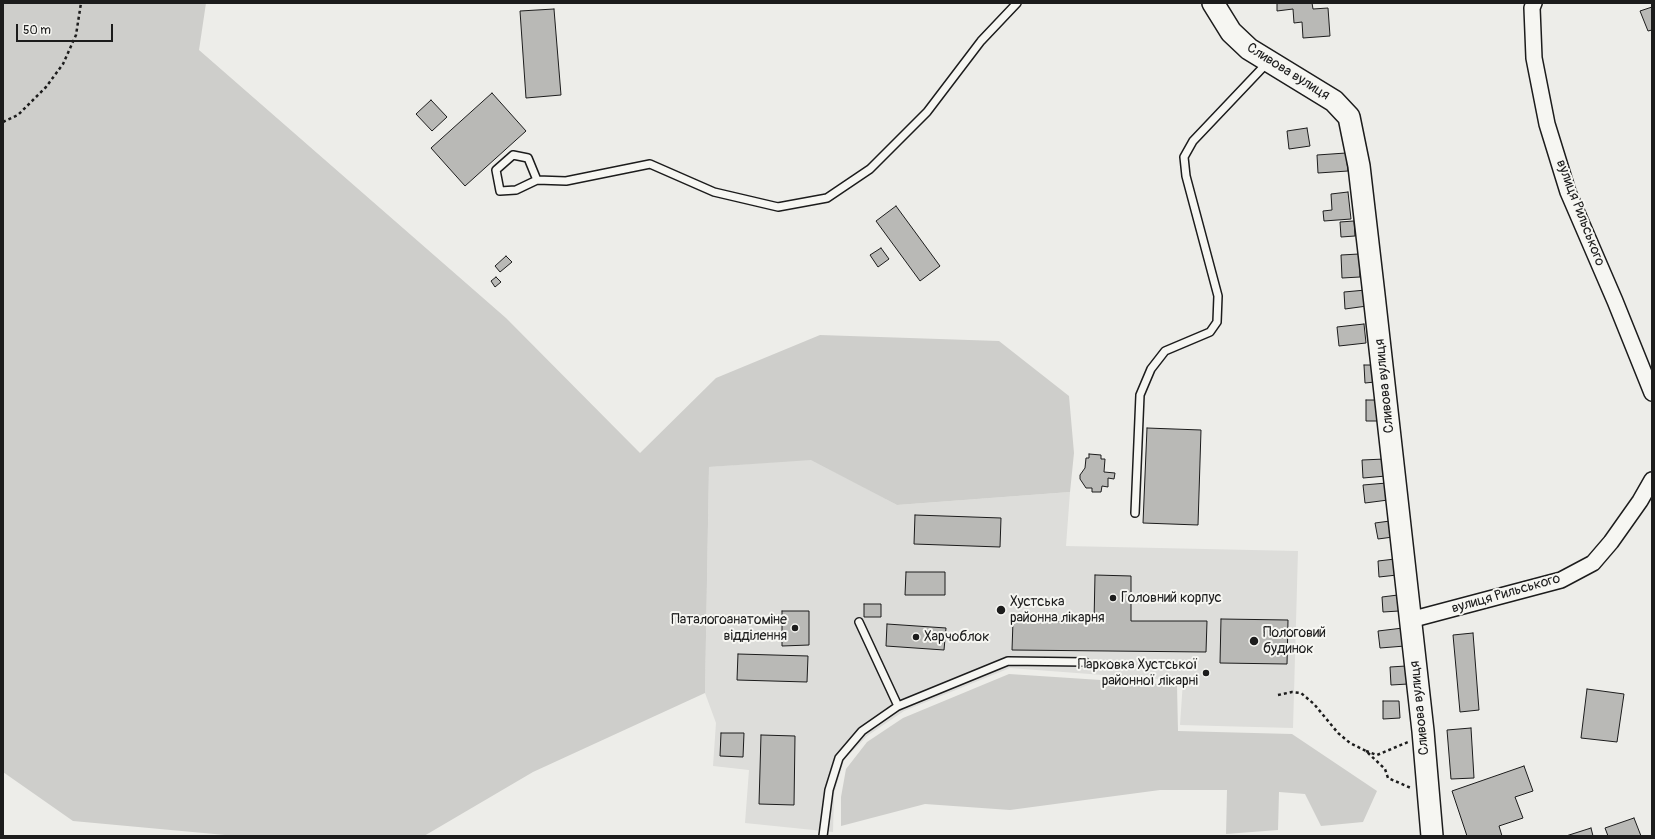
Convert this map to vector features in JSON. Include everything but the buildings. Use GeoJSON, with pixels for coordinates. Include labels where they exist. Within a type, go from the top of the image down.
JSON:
{"type":"FeatureCollection","features":[{"type":"Feature","properties":{"kind":"street","name":"Сливова вулиця"},"geometry":{"type":"LineString","coordinates":[[1213,3],[1231,32],[1249,48],[1334,101],[1349,117],[1359,166],[1410,620],[1424,731],[1432,836]]}},
{"type":"Feature","properties":{"kind":"street","name":"вулиця Рильського"},"geometry":{"type":"LineString","coordinates":[[1534,3],[1532,8],[1534,58],[1547,124],[1568,192],[1615,301],[1652,393]]}},
{"type":"Feature","properties":{"kind":"street","name":"вулиця Рильського"},"geometry":{"type":"LineString","coordinates":[[1410,620],[1561,580],[1593,563],[1615,536],[1640,501],[1652,480]]}},
{"type":"Feature","properties":{"kind":"lane"},"geometry":{"type":"LineString","coordinates":[[537,180],[528,158],[513,155],[496,170],[500,191],[516,190],[537,180],[566,181],[650,164],[714,192],[778,207],[827,198],[870,169],[927,112],[981,41],[1017,3]]}},
{"type":"Feature","properties":{"kind":"lane"},"geometry":{"type":"LineString","coordinates":[[1135,513],[1140,395],[1150,369],[1165,351],[1210,332],[1217,322],[1218,296],[1186,176],[1184,157],[1193,141],[1269,60]]}},
{"type":"Feature","properties":{"kind":"lane"},"geometry":{"type":"LineString","coordinates":[[859,622],[898,706]]}},
{"type":"Feature","properties":{"kind":"lane"},"geometry":{"type":"LineString","coordinates":[[824,836],[829,790],[839,758],[862,731],[898,706],[1008,661],[1085,662]]}},
{"type":"Feature","properties":{"kind":"path"},"geometry":{"type":"LineString","coordinates":[[3,122],[18,115],[46,87],[64,64],[76,35],[81,3]]}},
{"type":"Feature","properties":{"kind":"path"},"geometry":{"type":"LineString","coordinates":[[1278,695],[1292,692],[1301,693],[1314,704],[1338,733],[1350,744],[1377,755],[1415,739],[1424,731]]}},
{"type":"Feature","properties":{"kind":"path"},"geometry":{"type":"LineString","coordinates":[[1366,751],[1385,769],[1388,778],[1404,783],[1429,800]]}},
{"type":"Feature","properties":{"kind":"shaded area"},"geometry":{"type":"Polygon","coordinates":[[[3,3],[206,3],[199,50],[506,318],[640,453],[716,378],[820,335],[999,341],[1069,396],[1074,453],[1070,492],[897,505],[811,460],[709,467],[705,693],[533,772],[424,836],[236,836],[73,821],[3,772],[3,3]]]}},
{"type":"Feature","properties":{"kind":"shaded area","name":"Хустська районна лікарня"},"geometry":{"type":"Polygon","coordinates":[[[811,459],[897,505],[1070,492],[1066,546],[1298,551],[1293,728],[1180,725],[1183,681],[1010,668],[904,711],[867,736],[844,760],[834,794],[833,832],[745,823],[749,770],[713,766],[716,723],[705,693],[709,467],[811,459]]]}},
{"type":"Feature","properties":{"kind":"shaded area"},"geometry":{"type":"Polygon","coordinates":[[[1009,674],[1177,685],[1178,731],[1292,734],[1377,791],[1363,822],[1321,826],[1305,794],[1279,792],[1278,830],[1226,834],[1227,790],[1160,790],[1010,810],[925,804],[841,826],[841,797],[846,769],[867,742],[903,718],[1009,674]]]}},
{"type":"Feature","properties":{"kind":"place","name":"Головний корпус"},"geometry":{"type":"Point","coordinates":[1113,598]}},
{"type":"Feature","properties":{"kind":"place","name":"Хустська районна лікарня"},"geometry":{"type":"Point","coordinates":[1001,610]}},
{"type":"Feature","properties":{"kind":"place","name":"Паталогоанатоміне відділення"},"geometry":{"type":"Point","coordinates":[795,628]}},
{"type":"Feature","properties":{"kind":"place","name":"Харчоблок"},"geometry":{"type":"Point","coordinates":[916,637]}},
{"type":"Feature","properties":{"kind":"place","name":"Пологовий будинок"},"geometry":{"type":"Point","coordinates":[1254,641]}},
{"type":"Feature","properties":{"kind":"place","name":"Парковка Хустської районної лікарні"},"geometry":{"type":"Point","coordinates":[1206,673]}}]}
